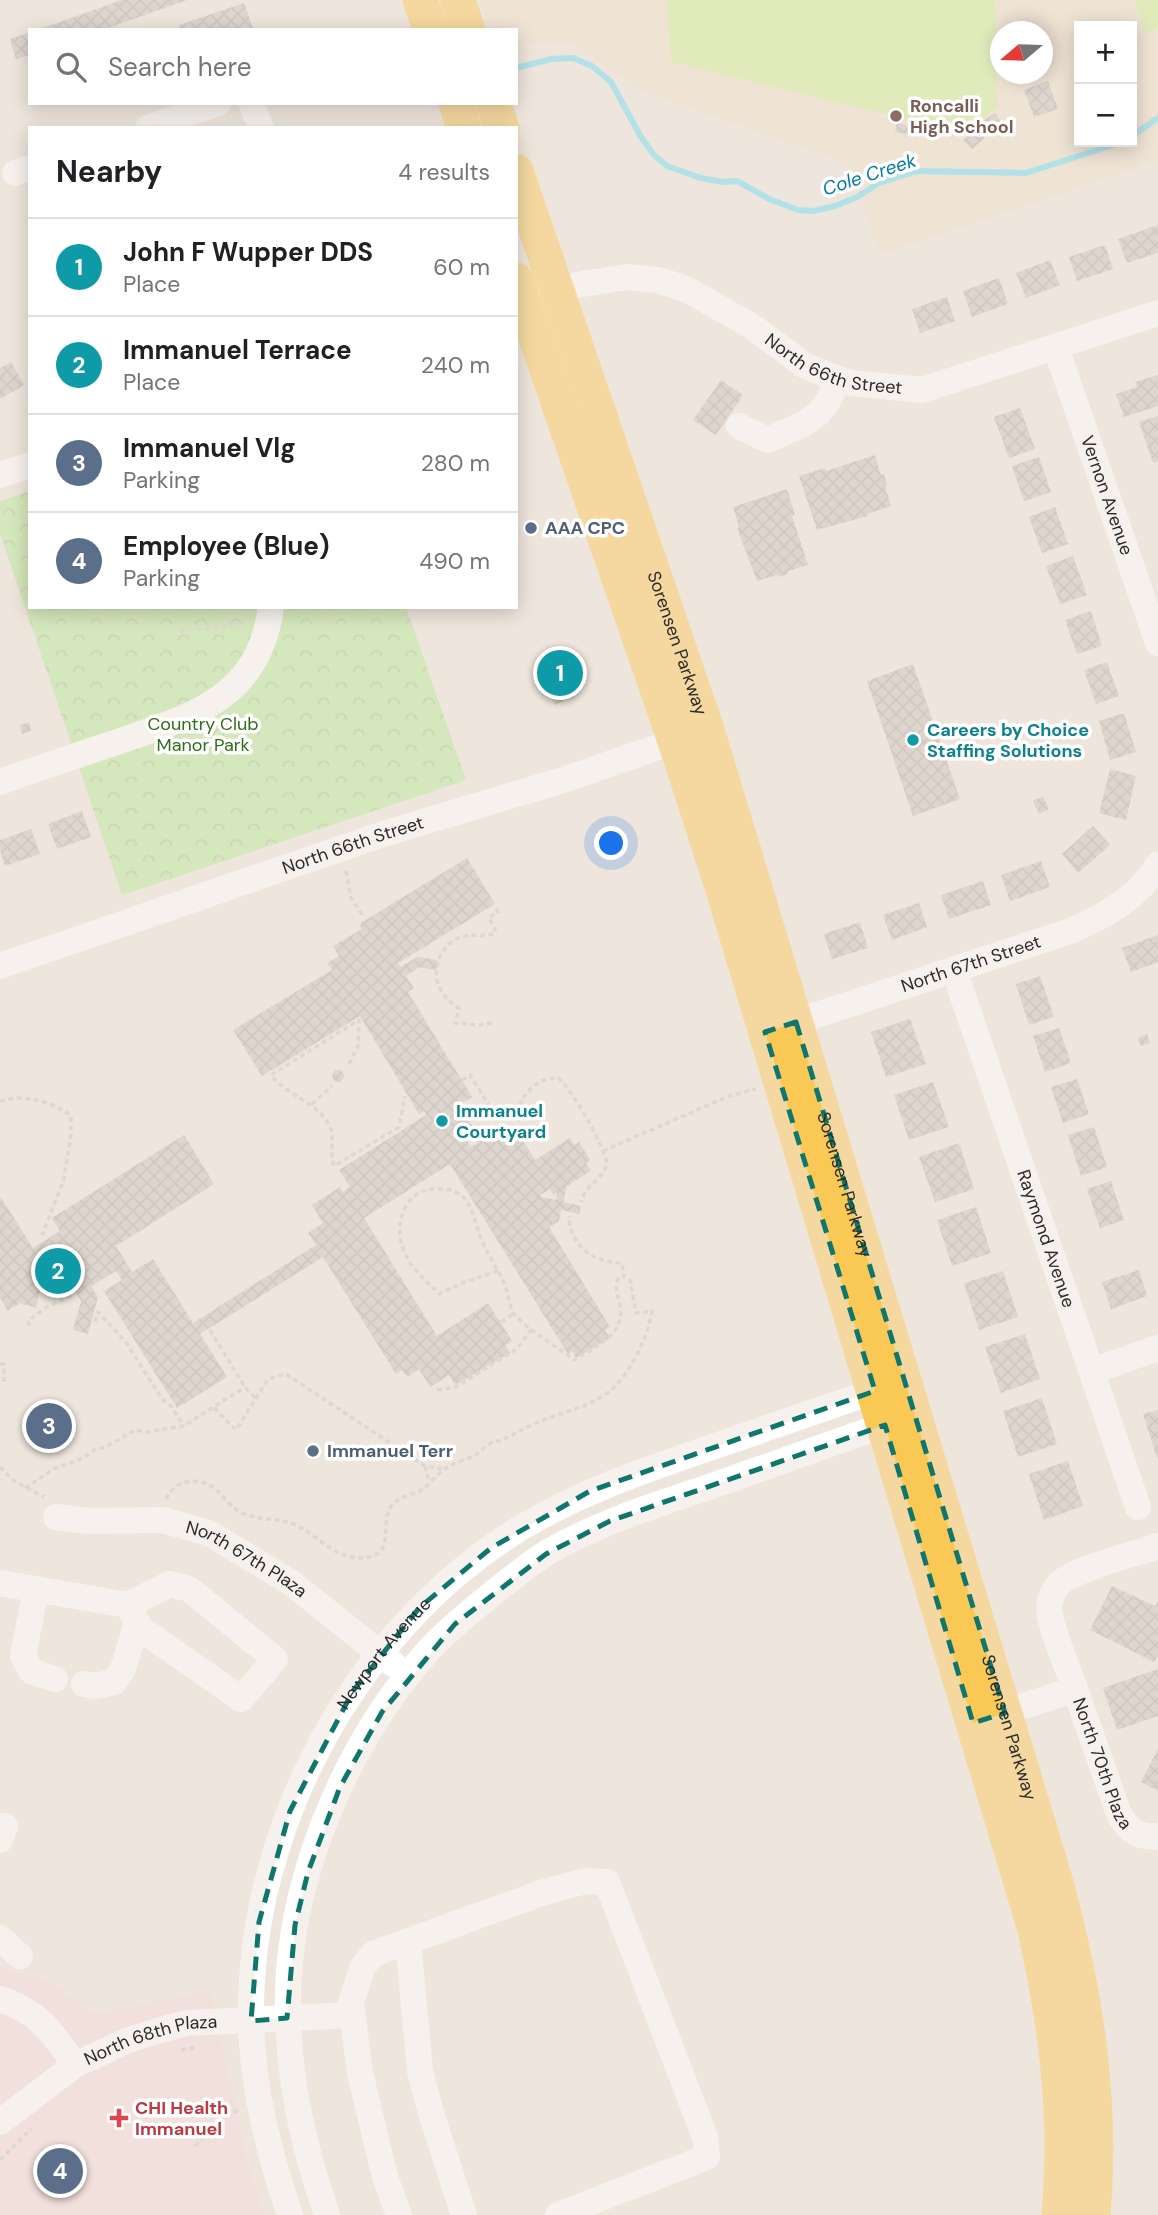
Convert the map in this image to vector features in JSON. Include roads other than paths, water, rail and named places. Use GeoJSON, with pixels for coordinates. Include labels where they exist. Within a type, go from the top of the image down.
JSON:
{"type":"FeatureCollection","features":[{"type":"Feature","properties":{"kind":"main road"},"geometry":{"type":"LineString","coordinates":[[420,0],[452,22]]}},
{"type":"Feature","properties":{"kind":"main road"},"geometry":{"type":"LineString","coordinates":[[457,105],[463,126]]}},
{"type":"Feature","properties":{"kind":"main road"},"geometry":{"type":"LineString","coordinates":[[494,105],[501,126]]}},
{"type":"Feature","properties":{"kind":"main road","name":"Sorensen Parkway"},"geometry":{"type":"LineString","coordinates":[[518,177],[708,730],[781,1027],[989,1718],[1057,1886],[1076,1957],[1093,2075],[1096,2130],[1093,2215]]}},
{"type":"Feature","properties":{"kind":"main road","name":"Sorensen Parkway"},"geometry":{"type":"LineString","coordinates":[[519,295],[675,741],[781,1027]]}},
{"type":"Feature","properties":{"kind":"main road","name":"Sorensen Parkway"},"geometry":{"type":"LineString","coordinates":[[989,1718],[1013,1854],[1046,1981],[1060,2071],[1062,2111],[1059,2215]]}},
{"type":"Feature","properties":{"kind":"street"},"geometry":{"type":"LineString","coordinates":[[154,126],[212,105]]}},
{"type":"Feature","properties":{"kind":"street"},"geometry":{"type":"LineString","coordinates":[[252,105],[260,126]]}},
{"type":"Feature","properties":{"kind":"street","name":"North 66th Street"},"geometry":{"type":"LineString","coordinates":[[519,295],[627,276],[658,280],[686,289],[753,327],[804,365],[837,379],[851,383],[922,390],[1158,313]]}},
{"type":"Feature","properties":{"kind":"street","name":"Vernon Avenue"},"geometry":{"type":"LineString","coordinates":[[1056,348],[1158,643]]}},
{"type":"Feature","properties":{"kind":"street"},"geometry":{"type":"LineString","coordinates":[[739,426],[768,440],[811,420],[824,410],[832,398],[837,379]]}},
{"type":"Feature","properties":{"kind":"street"},"geometry":{"type":"LineString","coordinates":[[0,475],[28,466]]}},
{"type":"Feature","properties":{"kind":"street"},"geometry":{"type":"LineString","coordinates":[[0,782],[183,719],[213,703],[237,683],[261,648],[269,624],[262,613]]}},
{"type":"Feature","properties":{"kind":"street","name":"North 66th Street"},"geometry":{"type":"LineString","coordinates":[[0,966],[342,848],[537,788],[708,730]]}},
{"type":"Feature","properties":{"kind":"street","name":"North 67th Street"},"geometry":{"type":"LineString","coordinates":[[781,1027],[1099,919],[1139,889],[1158,864]]}},
{"type":"Feature","properties":{"kind":"street","name":"Raymond Avenue"},"geometry":{"type":"LineString","coordinates":[[954,970],[1138,1507]]}},
{"type":"Feature","properties":{"kind":"street"},"geometry":{"type":"LineString","coordinates":[[1092,1371],[1158,1348]]}},
{"type":"Feature","properties":{"kind":"street","name":"Newport Avenue"},"geometry":{"type":"LineString","coordinates":[[290,2215],[265,2132],[253,2060],[251,2021],[260,1922],[277,1848],[316,1754],[353,1691],[419,1608],[453,1577],[491,1548],[554,1509],[626,1476],[890,1386]]}},
{"type":"Feature","properties":{"kind":"street","name":"Newport Avenue"},"geometry":{"type":"LineString","coordinates":[[327,2215],[302,2137],[291,2061],[288,2018],[295,1925],[308,1872],[324,1826],[359,1748],[382,1712],[408,1676],[455,1624],[546,1554],[610,1521],[900,1420]]}},
{"type":"Feature","properties":{"kind":"street","name":"North 67th Plaza"},"geometry":{"type":"LineString","coordinates":[[56,1517],[88,1521],[162,1520],[209,1532],[289,1582],[408,1676]]}},
{"type":"Feature","properties":{"kind":"street"},"geometry":{"type":"LineString","coordinates":[[1075,1689],[1049,1606],[1053,1593],[1060,1583],[1076,1574],[1158,1546]]}},
{"type":"Feature","properties":{"kind":"street"},"geometry":{"type":"LineString","coordinates":[[0,1583],[36,1589],[132,1614],[140,1628],[241,1699],[275,1659],[189,1589],[170,1584],[132,1614],[123,1669],[114,1682],[95,1686],[84,1684]]}},
{"type":"Feature","properties":{"kind":"street"},"geometry":{"type":"LineString","coordinates":[[36,1589],[23,1656],[31,1671],[55,1678]]}},
{"type":"Feature","properties":{"kind":"street","name":"North 70th Plaza"},"geometry":{"type":"LineString","coordinates":[[989,1718],[1075,1689],[1119,1814],[1126,1826],[1138,1834],[1149,1838],[1158,1836]]}},
{"type":"Feature","properties":{"kind":"street"},"geometry":{"type":"LineString","coordinates":[[399,2215],[385,2177],[363,2086],[351,2003],[363,1966],[373,1954],[544,1892],[586,1881],[607,1882],[705,2137],[707,2157],[558,2215]]}},
{"type":"Feature","properties":{"kind":"street"},"geometry":{"type":"LineString","coordinates":[[0,1938],[20,1956]]}},
{"type":"Feature","properties":{"kind":"street"},"geometry":{"type":"LineString","coordinates":[[408,1941],[420,2070],[464,2215]]}},
{"type":"Feature","properties":{"kind":"street","name":"North 68th Plaza"},"geometry":{"type":"LineString","coordinates":[[0,1999],[31,2013],[44,2023],[75,2065],[126,2041],[187,2024],[353,2015]]}},
{"type":"Feature","properties":{"kind":"street"},"geometry":{"type":"LineString","coordinates":[[0,2122],[75,2065]]}},
{"type":"Feature","properties":{"kind":"waterway","name":"Cole Creek"},"geometry":{"type":"LineString","coordinates":[[518,67],[551,59],[573,58],[592,66],[611,82],[641,137],[654,155],[667,166],[701,178],[723,182],[737,181],[769,199],[798,210],[813,211],[835,206],[857,197],[879,183],[917,171],[1026,173],[1107,147]]}},
{"type":"Feature","properties":{"kind":"waterway","name":"Cole Creek"},"geometry":{"type":"LineString","coordinates":[[1137,133],[1158,118]]}},
{"type":"Feature","properties":{"kind":"place","name":"Roncalli High School"},"geometry":{"type":"Point","coordinates":[896,116]}},
{"type":"Feature","properties":{"kind":"place","name":"AAA CPC"},"geometry":{"type":"Point","coordinates":[531,528]}},
{"type":"Feature","properties":{"kind":"place","name":"John F Wupper DDS"},"geometry":{"type":"Point","coordinates":[560,673]}},
{"type":"Feature","properties":{"kind":"place","name":"Careers by Choice Staffing Solutions"},"geometry":{"type":"Point","coordinates":[913,740]}},
{"type":"Feature","properties":{"kind":"place","name":"Immanuel Courtyard"},"geometry":{"type":"Point","coordinates":[442,1121]}},
{"type":"Feature","properties":{"kind":"place","name":"Immanuel Terrace"},"geometry":{"type":"Point","coordinates":[58,1271]}},
{"type":"Feature","properties":{"kind":"place","name":"Immanuel Vlg"},"geometry":{"type":"Point","coordinates":[49,1426]}},
{"type":"Feature","properties":{"kind":"place","name":"Immanuel Terr"},"geometry":{"type":"Point","coordinates":[313,1451]}},
{"type":"Feature","properties":{"kind":"place","name":"CHI Health Immanuel"},"geometry":{"type":"Point","coordinates":[119,2118]}},
{"type":"Feature","properties":{"kind":"place","name":"Employee (Blue)"},"geometry":{"type":"Point","coordinates":[60,2171]}},
{"type":"Feature","properties":{"kind":"park label","name":"Country Club Manor Park"},"geometry":{"type":"Point","coordinates":[203,734]}}]}
